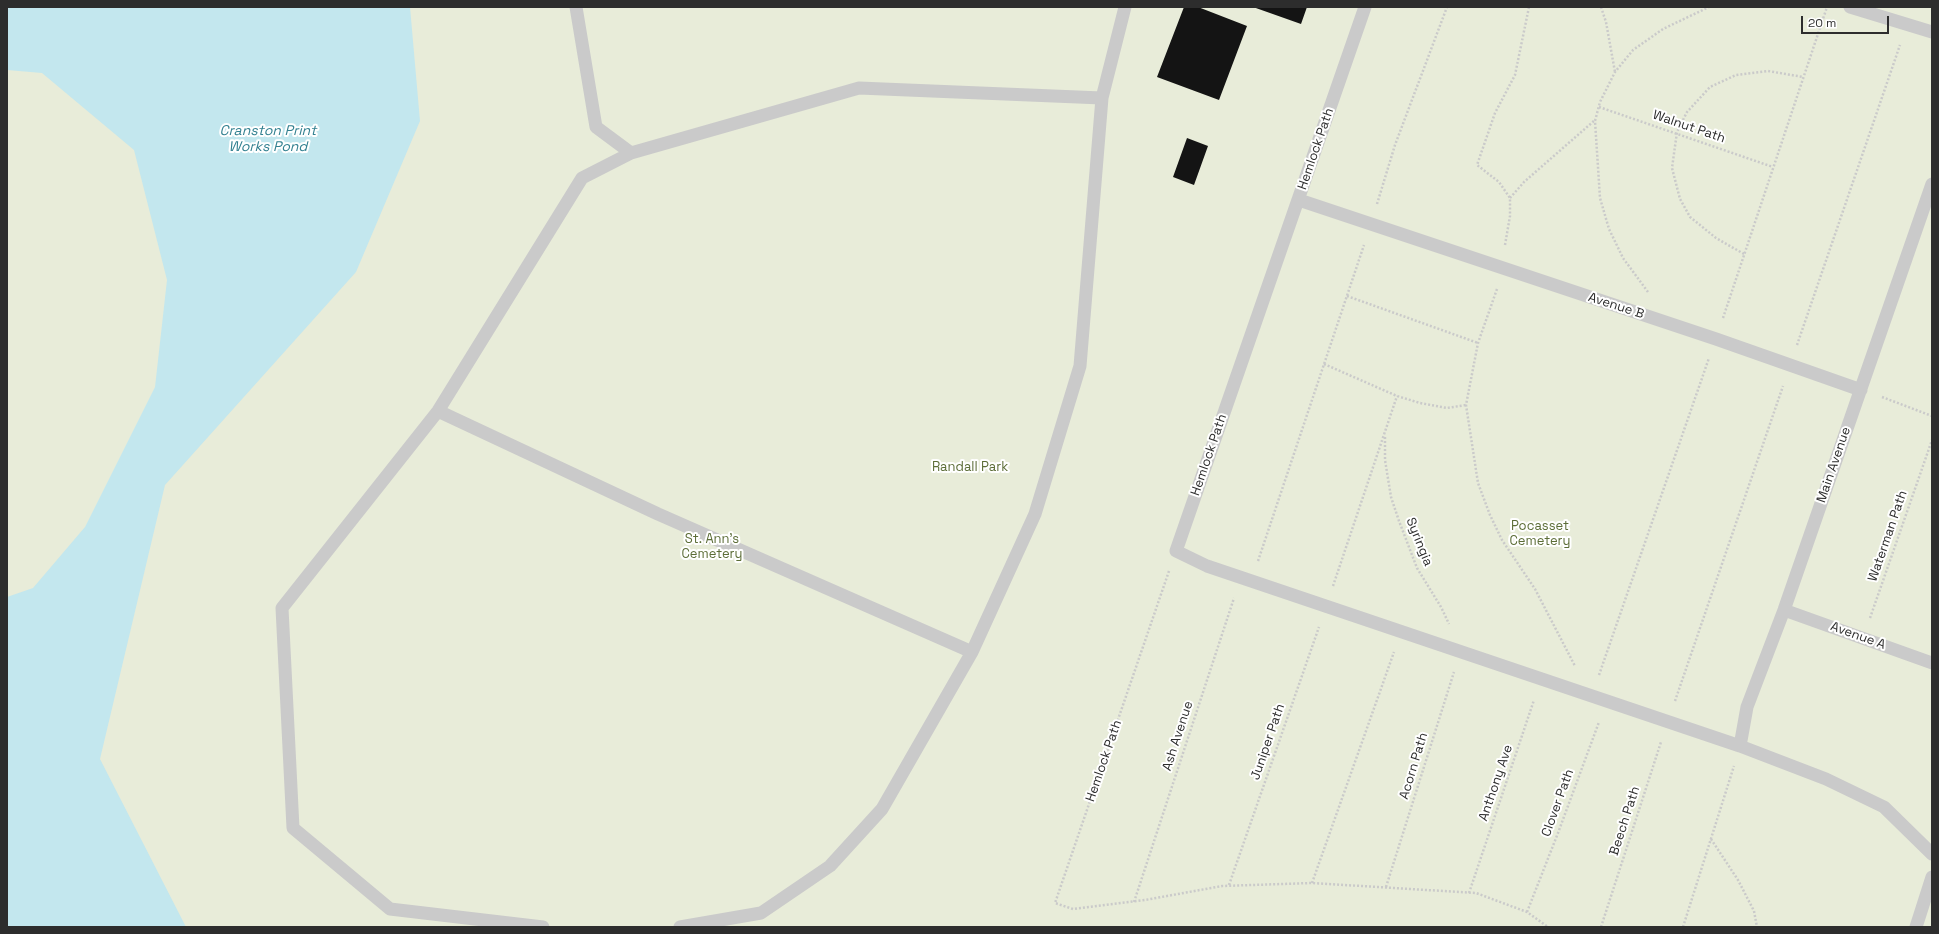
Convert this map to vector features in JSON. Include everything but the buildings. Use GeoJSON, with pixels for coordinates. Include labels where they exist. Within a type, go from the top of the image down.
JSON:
{"type":"FeatureCollection","features":[{"type":"Feature","properties":{"kind":"lane"},"geometry":{"type":"LineString","coordinates":[[576,7],[596,127],[631,153]]}},
{"type":"Feature","properties":{"kind":"lane"},"geometry":{"type":"LineString","coordinates":[[680,927],[761,913],[830,866],[882,809],[972,652],[1035,514],[1080,366],[1102,98],[1125,7]]}},
{"type":"Feature","properties":{"kind":"lane","name":"Hemlock Path"},"geometry":{"type":"LineString","coordinates":[[1176,551],[1365,7]]}},
{"type":"Feature","properties":{"kind":"lane"},"geometry":{"type":"LineString","coordinates":[[1850,7],[1932,32]]}},
{"type":"Feature","properties":{"kind":"lane"},"geometry":{"type":"LineString","coordinates":[[543,927],[390,910],[293,828],[282,608],[438,411],[582,178],[631,153],[859,88],[1102,98]]}},
{"type":"Feature","properties":{"kind":"lane","name":"Main Avenue"},"geometry":{"type":"LineString","coordinates":[[1740,746],[1747,706],[1784,610],[1932,184]]}},
{"type":"Feature","properties":{"kind":"lane","name":"Avenue B"},"geometry":{"type":"LineString","coordinates":[[1298,200],[1716,339],[1861,390]]}},
{"type":"Feature","properties":{"kind":"lane"},"geometry":{"type":"LineString","coordinates":[[438,411],[658,514],[972,652]]}},
{"type":"Feature","properties":{"kind":"lane"},"geometry":{"type":"LineString","coordinates":[[1176,551],[1207,566],[1740,746],[1826,779],[1884,807],[1932,854]]}},
{"type":"Feature","properties":{"kind":"lane","name":"Avenue A"},"geometry":{"type":"LineString","coordinates":[[1784,610],[1932,663]]}},
{"type":"Feature","properties":{"kind":"lane"},"geometry":{"type":"LineString","coordinates":[[1916,927],[1932,878]]}},
{"type":"Feature","properties":{"kind":"path","name":"Ash Avenue"},"geometry":{"type":"LineString","coordinates":[[1134,902],[1246,578],[1324,364],[1371,224],[1395,145],[1448,7]]}},
{"type":"Feature","properties":{"kind":"path"},"geometry":{"type":"LineString","coordinates":[[1529,7],[1515,75],[1495,113],[1477,165],[1499,182],[1510,198],[1510,216],[1503,255],[1504,268],[1492,307],[1478,342],[1466,405],[1478,483],[1490,515],[1520,568],[1535,589],[1592,696]]}},
{"type":"Feature","properties":{"kind":"path"},"geometry":{"type":"LineString","coordinates":[[1601,7],[1606,22],[1615,72]]}},
{"type":"Feature","properties":{"kind":"path"},"geometry":{"type":"LineString","coordinates":[[1652,298],[1623,258],[1609,229],[1600,198],[1595,121],[1599,107],[1615,72],[1633,50],[1663,29],[1709,7]]}},
{"type":"Feature","properties":{"kind":"path"},"geometry":{"type":"LineString","coordinates":[[1744,254],[1716,238],[1690,216],[1680,199],[1672,168],[1677,132],[1686,112],[1710,87],[1736,75],[1768,71],[1803,77]]}},
{"type":"Feature","properties":{"kind":"path","name":"Walnut Path"},"geometry":{"type":"LineString","coordinates":[[1599,107],[1677,132],[1773,167]]}},
{"type":"Feature","properties":{"kind":"path"},"geometry":{"type":"LineString","coordinates":[[1510,198],[1524,182],[1595,121]]}},
{"type":"Feature","properties":{"kind":"path"},"geometry":{"type":"LineString","coordinates":[[1347,296],[1478,342]]}},
{"type":"Feature","properties":{"kind":"path"},"geometry":{"type":"LineString","coordinates":[[1324,364],[1397,396],[1420,404],[1447,408],[1466,405]]}},
{"type":"Feature","properties":{"kind":"path"},"geometry":{"type":"LineString","coordinates":[[1861,390],[1932,416]]}},
{"type":"Feature","properties":{"kind":"path"},"geometry":{"type":"LineString","coordinates":[[1385,433],[1397,396]]}},
{"type":"Feature","properties":{"kind":"path","name":"Juniper Path"},"geometry":{"type":"LineString","coordinates":[[1229,885],[1385,433]]}},
{"type":"Feature","properties":{"kind":"path","name":"Syringia"},"geometry":{"type":"LineString","coordinates":[[1385,433],[1384,460],[1391,497],[1399,521],[1417,568],[1441,607],[1460,651]]}},
{"type":"Feature","properties":{"kind":"path","name":"Waterman Path"},"geometry":{"type":"LineString","coordinates":[[1863,638],[1932,440]]}},
{"type":"Feature","properties":{"kind":"path","name":"Hemlock Path"},"geometry":{"type":"LineString","coordinates":[[1134,902],[1073,909],[1055,903],[1176,551]]}},
{"type":"Feature","properties":{"kind":"path"},"geometry":{"type":"LineString","coordinates":[[1312,883],[1401,631]]}},
{"type":"Feature","properties":{"kind":"path","name":"Acorn Path"},"geometry":{"type":"LineString","coordinates":[[1386,887],[1460,651]]}},
{"type":"Feature","properties":{"kind":"path","name":"Anthony Ave"},"geometry":{"type":"LineString","coordinates":[[1469,893],[1542,679]]}},
{"type":"Feature","properties":{"kind":"path","name":"Clover Path"},"geometry":{"type":"LineString","coordinates":[[1527,912],[1558,833],[1606,701]]}},
{"type":"Feature","properties":{"kind":"path","name":"Beech Path"},"geometry":{"type":"LineString","coordinates":[[1601,927],[1668,722]]}},
{"type":"Feature","properties":{"kind":"path"},"geometry":{"type":"LineString","coordinates":[[1683,927],[1740,746]]}},
{"type":"Feature","properties":{"kind":"path"},"geometry":{"type":"LineString","coordinates":[[1711,838],[1738,880],[1754,911],[1757,927]]}},
{"type":"Feature","properties":{"kind":"path"},"geometry":{"type":"LineString","coordinates":[[1134,902],[1229,885],[1312,883],[1386,887],[1476,893],[1527,912],[1548,927]]}},
{"type":"Feature","properties":{"kind":"green space","name":"Randall Park"},"geometry":{"type":"Polygon","coordinates":[[[7,7],[1932,7],[1932,927],[7,927],[7,7]]]}},
{"type":"Feature","properties":{"kind":"water","name":"Cranston Print Works Pond"},"geometry":{"type":"Polygon","coordinates":[[[7,7],[410,7],[420,121],[356,272],[165,485],[100,759],[186,927],[7,927],[7,597],[33,588],[85,527],[155,387],[167,280],[134,150],[42,73],[7,70],[7,7]]]}},
{"type":"Feature","properties":{"kind":"park label","name":"Pocasset Cemetery"},"geometry":{"type":"Point","coordinates":[1540,534]}},
{"type":"Feature","properties":{"kind":"park label","name":"St. Ann's Cemetery"},"geometry":{"type":"Point","coordinates":[712,546]}}]}
